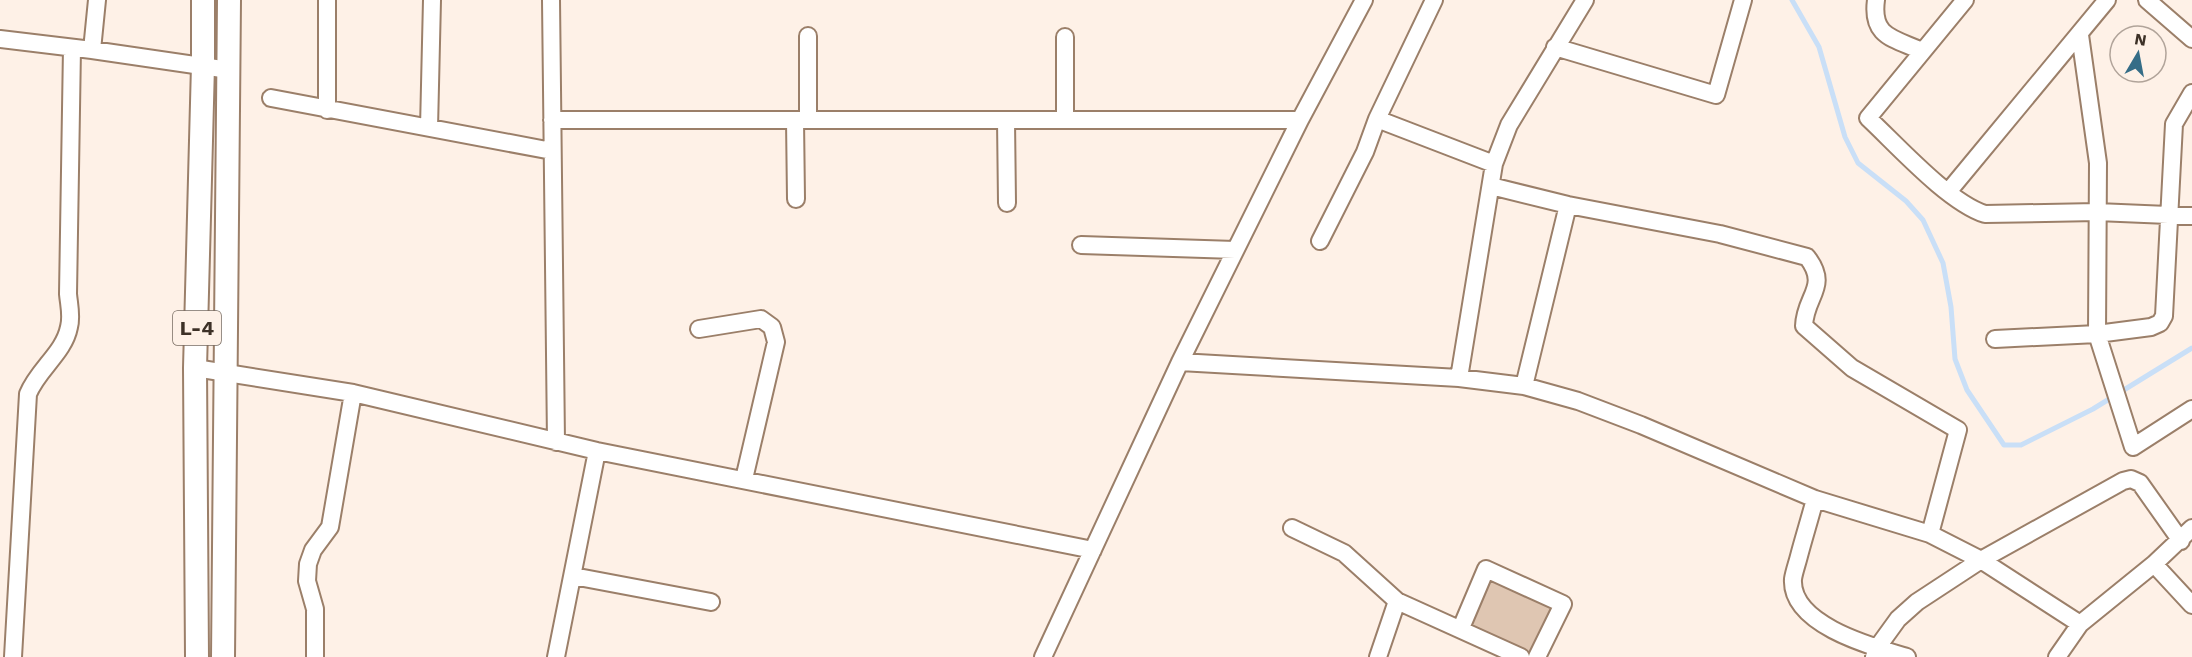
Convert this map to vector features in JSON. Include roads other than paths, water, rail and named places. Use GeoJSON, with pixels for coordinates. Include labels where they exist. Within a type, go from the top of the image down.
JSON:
{"type":"FeatureCollection","features":[{"type":"Feature","properties":{"kind":"main road","name":"L-4"},"geometry":{"type":"LineString","coordinates":[[197,657],[195,368],[203,0]]}},
{"type":"Feature","properties":{"kind":"main road","name":"L-4"},"geometry":{"type":"LineString","coordinates":[[223,657],[229,0]]}},
{"type":"Feature","properties":{"kind":"street"},"geometry":{"type":"LineString","coordinates":[[92,50],[97,0]]}},
{"type":"Feature","properties":{"kind":"street"},"geometry":{"type":"LineString","coordinates":[[327,0],[327,110]]}},
{"type":"Feature","properties":{"kind":"street"},"geometry":{"type":"LineString","coordinates":[[429,128],[432,0]]}},
{"type":"Feature","properties":{"kind":"street"},"geometry":{"type":"LineString","coordinates":[[551,0],[556,442]]}},
{"type":"Feature","properties":{"kind":"street"},"geometry":{"type":"LineString","coordinates":[[1043,657],[1180,362],[1300,120],[1364,0]]}},
{"type":"Feature","properties":{"kind":"street"},"geometry":{"type":"LineString","coordinates":[[1320,241],[1365,152],[1377,119],[1434,0]]}},
{"type":"Feature","properties":{"kind":"street"},"geometry":{"type":"LineString","coordinates":[[1459,378],[1494,164],[1509,125],[1585,0]]}},
{"type":"Feature","properties":{"kind":"street"},"geometry":{"type":"LineString","coordinates":[[1555,47],[1716,95],[1743,0]]}},
{"type":"Feature","properties":{"kind":"street"},"geometry":{"type":"LineString","coordinates":[[1876,0],[1874,17],[1879,30],[1893,39],[1922,51]]}},
{"type":"Feature","properties":{"kind":"street"},"geometry":{"type":"LineString","coordinates":[[1965,0],[1868,118],[1948,192],[1970,209],[1985,214],[2097,212],[2192,216]]}},
{"type":"Feature","properties":{"kind":"street"},"geometry":{"type":"LineString","coordinates":[[1948,192],[2107,0]]}},
{"type":"Feature","properties":{"kind":"street"},"geometry":{"type":"LineString","coordinates":[[2147,0],[2192,39]]}},
{"type":"Feature","properties":{"kind":"street"},"geometry":{"type":"LineString","coordinates":[[2080,35],[2098,163],[2097,334],[2133,447],[2192,409]]}},
{"type":"Feature","properties":{"kind":"street"},"geometry":{"type":"LineString","coordinates":[[796,199],[808,36]]}},
{"type":"Feature","properties":{"kind":"street"},"geometry":{"type":"LineString","coordinates":[[1065,37],[1065,120]]}},
{"type":"Feature","properties":{"kind":"street"},"geometry":{"type":"LineString","coordinates":[[0,39],[229,70]]}},
{"type":"Feature","properties":{"kind":"street"},"geometry":{"type":"LineString","coordinates":[[13,657],[28,394],[33,381],[65,342],[70,325],[72,48]]}},
{"type":"Feature","properties":{"kind":"street"},"geometry":{"type":"LineString","coordinates":[[1995,339],[2097,334],[2151,327],[2160,323],[2164,316],[2175,124],[2192,93]]}},
{"type":"Feature","properties":{"kind":"street"},"geometry":{"type":"LineString","coordinates":[[271,98],[552,151]]}},
{"type":"Feature","properties":{"kind":"street"},"geometry":{"type":"LineString","coordinates":[[1377,119],[1494,164]]}},
{"type":"Feature","properties":{"kind":"street"},"geometry":{"type":"LineString","coordinates":[[552,120],[1300,120]]}},
{"type":"Feature","properties":{"kind":"street"},"geometry":{"type":"LineString","coordinates":[[1006,120],[1007,203]]}},
{"type":"Feature","properties":{"kind":"street"},"geometry":{"type":"LineString","coordinates":[[1491,186],[1568,205],[1720,234],[1807,257],[1818,277],[1815,293],[1805,314],[1804,326],[1852,369],[1958,430],[1930,534]]}},
{"type":"Feature","properties":{"kind":"street"},"geometry":{"type":"LineString","coordinates":[[1524,386],[1568,205]]}},
{"type":"Feature","properties":{"kind":"street"},"geometry":{"type":"LineString","coordinates":[[1081,244],[1235,250]]}},
{"type":"Feature","properties":{"kind":"street"},"geometry":{"type":"LineString","coordinates":[[699,329],[761,319],[772,327],[776,342],[744,479]]}},
{"type":"Feature","properties":{"kind":"street"},"geometry":{"type":"LineString","coordinates":[[1180,362],[1459,378],[1524,386],[1578,401],[1641,425],[1815,499],[1930,534],[1982,560],[2080,624]]}},
{"type":"Feature","properties":{"kind":"street"},"geometry":{"type":"LineString","coordinates":[[195,368],[226,371],[353,393],[597,451],[1093,550]]}},
{"type":"Feature","properties":{"kind":"street"},"geometry":{"type":"LineString","coordinates":[[315,657],[315,609],[307,581],[308,564],[313,550],[330,527],[353,393]]}},
{"type":"Feature","properties":{"kind":"street"},"geometry":{"type":"LineString","coordinates":[[556,657],[597,451]]}},
{"type":"Feature","properties":{"kind":"street"},"geometry":{"type":"LineString","coordinates":[[1875,653],[1898,619],[1917,602],[1982,560],[2123,481],[2131,479],[2140,483],[2181,541]]}},
{"type":"Feature","properties":{"kind":"street"},"geometry":{"type":"LineString","coordinates":[[1815,499],[1793,580],[1798,600],[1810,616],[1875,653],[1907,657]]}},
{"type":"Feature","properties":{"kind":"street"},"geometry":{"type":"LineString","coordinates":[[1292,528],[1344,553],[1397,601],[1521,657]]}},
{"type":"Feature","properties":{"kind":"street"},"geometry":{"type":"LineString","coordinates":[[2057,657],[2080,624],[2181,541],[2192,528]]}},
{"type":"Feature","properties":{"kind":"street"},"geometry":{"type":"LineString","coordinates":[[2154,564],[2192,605]]}},
{"type":"Feature","properties":{"kind":"street"},"geometry":{"type":"LineString","coordinates":[[1461,628],[1486,569],[1563,604],[1537,657]]}},
{"type":"Feature","properties":{"kind":"street"},"geometry":{"type":"LineString","coordinates":[[573,576],[711,602]]}},
{"type":"Feature","properties":{"kind":"street"},"geometry":{"type":"LineString","coordinates":[[1378,657],[1397,601]]}},
{"type":"Feature","properties":{"kind":"waterway"},"geometry":{"type":"LineString","coordinates":[[1792,0],[1819,47],[1845,137],[1858,163],[1906,201],[1923,220],[1943,263],[1951,307],[1955,359],[1967,390],[2004,445],[2021,445],[2093,409],[2192,348]]}}]}
